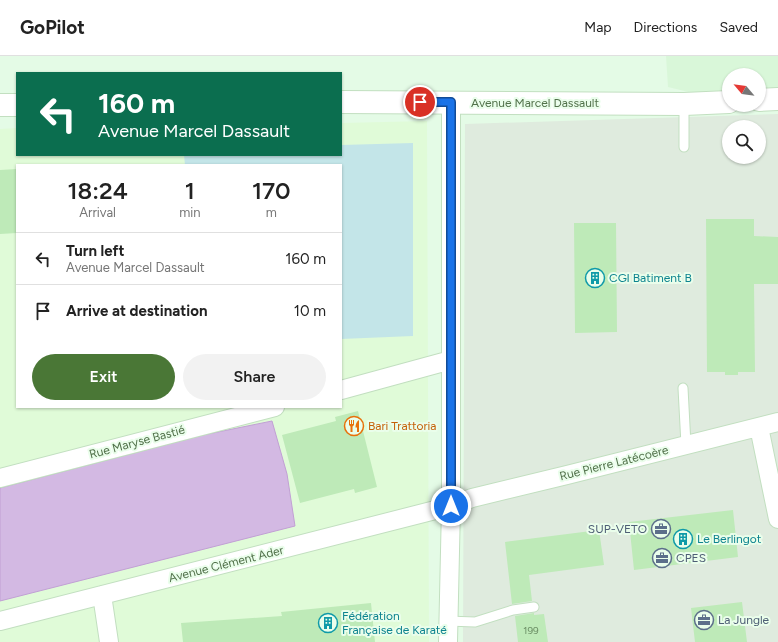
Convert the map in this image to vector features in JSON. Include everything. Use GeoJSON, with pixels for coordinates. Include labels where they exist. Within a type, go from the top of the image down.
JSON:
{"type":"FeatureCollection","features":[{"type":"Feature","properties":{"kind":"street"},"geometry":{"type":"LineString","coordinates":[[766,100],[778,99]]}},
{"type":"Feature","properties":{"kind":"street","name":"Avenue Marcel Dassault"},"geometry":{"type":"LineString","coordinates":[[342,102],[684,104],[722,102]]}},
{"type":"Feature","properties":{"kind":"street"},"geometry":{"type":"LineString","coordinates":[[448,642],[447,621],[451,506],[451,102]]}},
{"type":"Feature","properties":{"kind":"street"},"geometry":{"type":"LineString","coordinates":[[0,105],[16,105]]}},
{"type":"Feature","properties":{"kind":"street"},"geometry":{"type":"LineString","coordinates":[[342,390],[451,360]]}},
{"type":"Feature","properties":{"kind":"street","name":"Rue Maryse Bastié"},"geometry":{"type":"LineString","coordinates":[[0,478],[270,408]]}},
{"type":"Feature","properties":{"kind":"street","name":"Rue Pierre Latécoère"},"geometry":{"type":"LineString","coordinates":[[451,506],[472,498],[778,422]]}},
{"type":"Feature","properties":{"kind":"street"},"geometry":{"type":"LineString","coordinates":[[759,427],[778,520]]}},
{"type":"Feature","properties":{"kind":"street","name":"Avenue Clément Ader"},"geometry":{"type":"LineString","coordinates":[[0,620],[451,506]]}},
{"type":"Feature","properties":{"kind":"street"},"geometry":{"type":"LineString","coordinates":[[102,595],[109,642]]}},
{"type":"Feature","properties":{"kind":"lane"},"geometry":{"type":"LineString","coordinates":[[684,104],[684,147]]}},
{"type":"Feature","properties":{"kind":"lane"},"geometry":{"type":"LineString","coordinates":[[683,388],[686,446]]}},
{"type":"Feature","properties":{"kind":"lane"},"geometry":{"type":"LineString","coordinates":[[447,621],[475,622],[513,610],[534,607]]}},
{"type":"Feature","properties":{"kind":"shaded area"},"geometry":{"type":"Polygon","coordinates":[[[666,56],[778,56],[778,90],[766,91],[766,68],[722,68],[722,94],[701,95],[668,87],[666,56]]]}},
{"type":"Feature","properties":{"kind":"shaded area"},"geometry":{"type":"Polygon","coordinates":[[[778,114],[778,642],[463,642],[465,124],[778,114]]]}},
{"type":"Feature","properties":{"kind":"shaded area"},"geometry":{"type":"Polygon","coordinates":[[[427,121],[429,642],[0,642],[0,129],[16,128],[16,156],[342,156],[342,123],[427,121]]]}},
{"type":"Feature","properties":{"kind":"shaded area"},"geometry":{"type":"Polygon","coordinates":[[[413,143],[413,336],[342,339],[342,164],[185,164],[184,156],[342,156],[342,145],[413,143]]]}},
{"type":"Feature","properties":{"kind":"shaded area"},"geometry":{"type":"Polygon","coordinates":[[[272,421],[287,474],[295,526],[0,601],[0,488],[203,435],[272,421]]]}},
{"type":"Feature","properties":{"kind":"building"},"geometry":{"type":"Polygon","coordinates":[[[16,169],[16,233],[0,234],[0,170],[16,169]]]}},
{"type":"Feature","properties":{"kind":"building"},"geometry":{"type":"Polygon","coordinates":[[[706,219],[754,219],[754,236],[778,237],[778,284],[754,284],[755,372],[738,372],[738,375],[725,375],[725,372],[707,372],[706,219]]]}},
{"type":"Feature","properties":{"kind":"building","name":"CGI Batiment B"},"geometry":{"type":"Polygon","coordinates":[[[574,223],[616,223],[617,332],[575,333],[574,223]]]}},
{"type":"Feature","properties":{"kind":"building"},"geometry":{"type":"Polygon","coordinates":[[[358,411],[377,487],[355,493],[354,489],[300,503],[282,435],[336,421],[335,417],[358,411]]]}},
{"type":"Feature","properties":{"kind":"building","name":"Le Berlingot"},"geometry":{"type":"Polygon","coordinates":[[[733,510],[738,557],[634,570],[629,522],[733,510]]]}},
{"type":"Feature","properties":{"kind":"building"},"geometry":{"type":"Polygon","coordinates":[[[599,530],[604,565],[529,575],[532,601],[512,604],[505,542],[599,530]]]}},
{"type":"Feature","properties":{"kind":"building"},"geometry":{"type":"Polygon","coordinates":[[[742,602],[747,642],[695,642],[691,608],[742,602]]]}},
{"type":"Feature","properties":{"kind":"building"},"geometry":{"type":"Polygon","coordinates":[[[371,603],[375,642],[183,642],[181,623],[282,616],[281,612],[371,603]]]}},
{"type":"Feature","properties":{"kind":"building"},"geometry":{"type":"Polygon","coordinates":[[[534,613],[534,615],[544,614],[548,642],[518,642],[515,616],[534,613]]]}},
{"type":"Feature","properties":{"kind":"place","name":"CGI Batiment B"},"geometry":{"type":"Point","coordinates":[595,278]}},
{"type":"Feature","properties":{"kind":"place","name":"Bari Trattoria"},"geometry":{"type":"Point","coordinates":[354,426]}},
{"type":"Feature","properties":{"kind":"place","name":"SUP-VETO"},"geometry":{"type":"Point","coordinates":[661,529]}},
{"type":"Feature","properties":{"kind":"place","name":"Le Berlingot"},"geometry":{"type":"Point","coordinates":[683,539]}},
{"type":"Feature","properties":{"kind":"place","name":"CPES"},"geometry":{"type":"Point","coordinates":[662,558]}},
{"type":"Feature","properties":{"kind":"place","name":"La Jungle"},"geometry":{"type":"Point","coordinates":[704,620]}},
{"type":"Feature","properties":{"kind":"place","name":"Fédération Française de Karaté"},"geometry":{"type":"Point","coordinates":[328,623]}},
{"type":"Feature","properties":{"kind":"route"},"geometry":{"type":"LineString","coordinates":[[420,102],[451,102],[451,506]]}}]}
